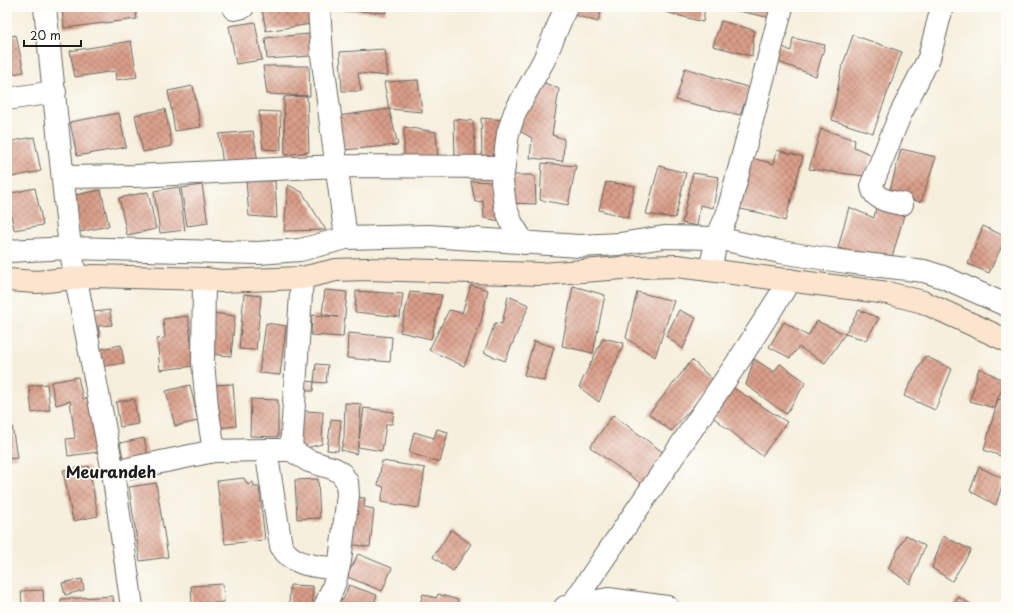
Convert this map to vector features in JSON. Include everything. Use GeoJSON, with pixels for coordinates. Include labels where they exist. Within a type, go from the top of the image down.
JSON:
{"type":"FeatureCollection","features":[{"type":"Feature","properties":{"kind":"street"},"geometry":{"type":"LineString","coordinates":[[45,7],[73,263],[113,472],[132,607]]}},
{"type":"Feature","properties":{"kind":"street"},"geometry":{"type":"LineString","coordinates":[[319,7],[322,55],[346,238]]}},
{"type":"Feature","properties":{"kind":"street"},"geometry":{"type":"LineString","coordinates":[[524,244],[512,224],[505,206],[502,181],[508,133],[515,112],[544,60],[566,7]]}},
{"type":"Feature","properties":{"kind":"street"},"geometry":{"type":"LineString","coordinates":[[714,252],[727,215],[782,7]]}},
{"type":"Feature","properties":{"kind":"street"},"geometry":{"type":"LineString","coordinates":[[902,204],[875,196],[872,191],[872,184],[900,115],[929,58],[942,7]]}},
{"type":"Feature","properties":{"kind":"street"},"geometry":{"type":"LineString","coordinates":[[7,99],[55,92]]}},
{"type":"Feature","properties":{"kind":"street"},"geometry":{"type":"LineString","coordinates":[[63,177],[135,176],[336,166],[504,167]]}},
{"type":"Feature","properties":{"kind":"street"},"geometry":{"type":"LineString","coordinates":[[7,251],[73,263],[300,250],[346,238],[428,236],[524,244],[579,246],[620,244],[664,237],[714,252],[790,280],[888,293],[923,302],[1006,340]]}},
{"type":"Feature","properties":{"kind":"street"},"geometry":{"type":"LineString","coordinates":[[73,263],[94,276],[204,279],[221,281],[302,278],[336,270],[366,269],[542,274],[677,266],[714,252],[780,252],[924,271],[943,277],[1006,305]]}},
{"type":"Feature","properties":{"kind":"street"},"geometry":{"type":"LineString","coordinates":[[7,280],[37,282],[73,263]]}},
{"type":"Feature","properties":{"kind":"street"},"geometry":{"type":"LineString","coordinates":[[291,450],[302,278]]}},
{"type":"Feature","properties":{"kind":"street"},"geometry":{"type":"LineString","coordinates":[[204,279],[203,362],[207,407],[214,451]]}},
{"type":"Feature","properties":{"kind":"street"},"geometry":{"type":"LineString","coordinates":[[568,606],[743,354],[790,280]]}},
{"type":"Feature","properties":{"kind":"street"},"geometry":{"type":"LineString","coordinates":[[113,472],[214,451],[266,450],[291,450],[309,461],[335,469],[342,474],[347,482],[348,495],[338,569],[325,607]]}},
{"type":"Feature","properties":{"kind":"street"},"geometry":{"type":"LineString","coordinates":[[266,450],[281,546],[285,553],[298,563],[338,569]]}},
{"type":"Feature","properties":{"kind":"street"},"geometry":{"type":"LineString","coordinates":[[568,606],[608,599],[667,607]]}},
{"type":"Feature","properties":{"kind":"building"},"geometry":{"type":"Polygon","coordinates":[[[62,7],[135,7],[137,19],[64,28],[62,7]]]}},
{"type":"Feature","properties":{"kind":"building"},"geometry":{"type":"Polygon","coordinates":[[[273,7],[308,7],[311,24],[266,31],[262,9],[273,7]]]}},
{"type":"Feature","properties":{"kind":"building"},"geometry":{"type":"Polygon","coordinates":[[[340,7],[385,7],[386,13],[339,10],[340,7]]]}},
{"type":"Feature","properties":{"kind":"building"},"geometry":{"type":"Polygon","coordinates":[[[577,7],[602,7],[598,22],[575,15],[577,7]]]}},
{"type":"Feature","properties":{"kind":"building"},"geometry":{"type":"Polygon","coordinates":[[[659,7],[705,7],[703,22],[658,10],[659,7]]]}},
{"type":"Feature","properties":{"kind":"building"},"geometry":{"type":"Polygon","coordinates":[[[720,7],[774,7],[771,18],[720,7]]]}},
{"type":"Feature","properties":{"kind":"building"},"geometry":{"type":"Polygon","coordinates":[[[721,21],[754,30],[752,56],[713,46],[721,21]]]}},
{"type":"Feature","properties":{"kind":"building"},"geometry":{"type":"Polygon","coordinates":[[[255,22],[262,60],[236,64],[229,26],[255,22]]]}},
{"type":"Feature","properties":{"kind":"building"},"geometry":{"type":"Polygon","coordinates":[[[309,34],[311,56],[267,59],[265,38],[309,34]]]}},
{"type":"Feature","properties":{"kind":"building"},"geometry":{"type":"Polygon","coordinates":[[[16,35],[24,72],[7,75],[7,37],[16,35]]]}},
{"type":"Feature","properties":{"kind":"building"},"geometry":{"type":"Polygon","coordinates":[[[853,35],[902,52],[873,133],[832,120],[841,70],[853,35]]]}},
{"type":"Feature","properties":{"kind":"building"},"geometry":{"type":"Polygon","coordinates":[[[793,38],[825,45],[816,76],[773,60],[777,44],[791,51],[793,38]]]}},
{"type":"Feature","properties":{"kind":"building"},"geometry":{"type":"Polygon","coordinates":[[[131,41],[137,77],[116,80],[115,71],[75,77],[70,51],[131,41]]]}},
{"type":"Feature","properties":{"kind":"building"},"geometry":{"type":"Polygon","coordinates":[[[385,49],[388,76],[358,73],[361,91],[342,91],[340,52],[385,49]]]}},
{"type":"Feature","properties":{"kind":"building"},"geometry":{"type":"Polygon","coordinates":[[[263,66],[309,66],[310,96],[267,94],[263,66]]]}},
{"type":"Feature","properties":{"kind":"building"},"geometry":{"type":"Polygon","coordinates":[[[685,68],[750,88],[740,115],[676,100],[685,68]]]}},
{"type":"Feature","properties":{"kind":"building"},"geometry":{"type":"Polygon","coordinates":[[[418,80],[422,112],[389,109],[384,82],[418,80]]]}},
{"type":"Feature","properties":{"kind":"building"},"geometry":{"type":"Polygon","coordinates":[[[545,83],[559,89],[552,135],[564,139],[563,161],[530,158],[532,138],[518,130],[522,103],[545,83]]]}},
{"type":"Feature","properties":{"kind":"building"},"geometry":{"type":"Polygon","coordinates":[[[193,86],[201,127],[175,131],[168,91],[193,86]]]}},
{"type":"Feature","properties":{"kind":"building"},"geometry":{"type":"Polygon","coordinates":[[[307,96],[309,152],[285,155],[284,97],[307,96]]]}},
{"type":"Feature","properties":{"kind":"building"},"geometry":{"type":"Polygon","coordinates":[[[165,109],[172,146],[143,152],[135,115],[165,109]]]}},
{"type":"Feature","properties":{"kind":"building"},"geometry":{"type":"Polygon","coordinates":[[[389,109],[398,145],[343,150],[338,116],[389,109]]]}},
{"type":"Feature","properties":{"kind":"building"},"geometry":{"type":"Polygon","coordinates":[[[259,111],[280,112],[281,150],[263,149],[259,111]]]}},
{"type":"Feature","properties":{"kind":"building"},"geometry":{"type":"Polygon","coordinates":[[[119,113],[126,147],[77,156],[70,122],[119,113]]]}},
{"type":"Feature","properties":{"kind":"building"},"geometry":{"type":"Polygon","coordinates":[[[481,118],[504,120],[501,163],[482,157],[481,118]]]}},
{"type":"Feature","properties":{"kind":"building"},"geometry":{"type":"Polygon","coordinates":[[[454,119],[473,121],[476,162],[455,161],[454,119]]]}},
{"type":"Feature","properties":{"kind":"building"},"geometry":{"type":"Polygon","coordinates":[[[404,127],[436,132],[438,161],[404,161],[404,127]]]}},
{"type":"Feature","properties":{"kind":"building"},"geometry":{"type":"Polygon","coordinates":[[[821,129],[855,140],[854,147],[872,155],[864,176],[809,169],[821,129]]]}},
{"type":"Feature","properties":{"kind":"building"},"geometry":{"type":"Polygon","coordinates":[[[253,131],[258,163],[223,166],[219,134],[253,131]]]}},
{"type":"Feature","properties":{"kind":"building"},"geometry":{"type":"Polygon","coordinates":[[[34,137],[41,171],[7,178],[7,142],[34,137]]]}},
{"type":"Feature","properties":{"kind":"building"},"geometry":{"type":"Polygon","coordinates":[[[901,149],[936,157],[921,202],[889,194],[901,149]]]}},
{"type":"Feature","properties":{"kind":"building"},"geometry":{"type":"Polygon","coordinates":[[[777,150],[803,157],[785,221],[761,213],[735,208],[752,158],[774,164],[777,150]]]}},
{"type":"Feature","properties":{"kind":"building"},"geometry":{"type":"Polygon","coordinates":[[[542,163],[576,166],[568,205],[540,200],[542,163]]]}},
{"type":"Feature","properties":{"kind":"building"},"geometry":{"type":"Polygon","coordinates":[[[659,166],[686,173],[675,218],[646,214],[659,166]]]}},
{"type":"Feature","properties":{"kind":"building"},"geometry":{"type":"Polygon","coordinates":[[[693,173],[719,177],[713,208],[700,205],[697,226],[682,223],[693,173]]]}},
{"type":"Feature","properties":{"kind":"building"},"geometry":{"type":"Polygon","coordinates":[[[508,175],[530,175],[535,177],[536,204],[510,203],[508,175]]]}},
{"type":"Feature","properties":{"kind":"building"},"geometry":{"type":"Polygon","coordinates":[[[246,181],[275,181],[277,218],[249,216],[246,181]]]}},
{"type":"Feature","properties":{"kind":"building"},"geometry":{"type":"Polygon","coordinates":[[[471,181],[492,182],[506,222],[484,218],[483,201],[475,202],[471,181]]]}},
{"type":"Feature","properties":{"kind":"building"},"geometry":{"type":"Polygon","coordinates":[[[606,182],[635,186],[628,218],[599,210],[606,182]]]}},
{"type":"Feature","properties":{"kind":"building"},"geometry":{"type":"Polygon","coordinates":[[[202,185],[208,223],[187,226],[181,188],[202,185]]]}},
{"type":"Feature","properties":{"kind":"building"},"geometry":{"type":"Polygon","coordinates":[[[288,185],[302,192],[326,230],[284,231],[288,185]]]}},
{"type":"Feature","properties":{"kind":"building"},"geometry":{"type":"Polygon","coordinates":[[[179,187],[185,230],[160,233],[154,191],[179,187]]]}},
{"type":"Feature","properties":{"kind":"building"},"geometry":{"type":"Polygon","coordinates":[[[35,188],[43,225],[14,230],[7,194],[35,188]]]}},
{"type":"Feature","properties":{"kind":"building"},"geometry":{"type":"Polygon","coordinates":[[[101,190],[109,226],[79,232],[71,196],[101,190]]]}},
{"type":"Feature","properties":{"kind":"building"},"geometry":{"type":"Polygon","coordinates":[[[148,192],[156,229],[127,235],[119,198],[148,192]]]}},
{"type":"Feature","properties":{"kind":"building"},"geometry":{"type":"Polygon","coordinates":[[[849,207],[874,218],[876,208],[904,215],[891,261],[838,248],[849,207]]]}},
{"type":"Feature","properties":{"kind":"building"},"geometry":{"type":"Polygon","coordinates":[[[983,226],[1006,237],[989,273],[968,264],[983,226]]]}},
{"type":"Feature","properties":{"kind":"building"},"geometry":{"type":"Polygon","coordinates":[[[471,285],[488,290],[481,322],[464,366],[429,350],[449,310],[462,313],[471,285]]]}},
{"type":"Feature","properties":{"kind":"building"},"geometry":{"type":"Polygon","coordinates":[[[573,286],[605,295],[593,353],[562,346],[573,286]]]}},
{"type":"Feature","properties":{"kind":"building"},"geometry":{"type":"Polygon","coordinates":[[[325,290],[347,292],[343,337],[311,335],[312,315],[338,317],[322,314],[325,290]]]}},
{"type":"Feature","properties":{"kind":"building"},"geometry":{"type":"Polygon","coordinates":[[[356,291],[403,294],[400,317],[355,312],[356,291]]]}},
{"type":"Feature","properties":{"kind":"building"},"geometry":{"type":"Polygon","coordinates":[[[410,292],[442,295],[431,339],[400,332],[410,292]]]}},
{"type":"Feature","properties":{"kind":"building"},"geometry":{"type":"Polygon","coordinates":[[[637,292],[674,301],[655,357],[626,338],[637,292]]]}},
{"type":"Feature","properties":{"kind":"building"},"geometry":{"type":"Polygon","coordinates":[[[244,294],[261,296],[256,350],[239,349],[244,294]]]}},
{"type":"Feature","properties":{"kind":"building"},"geometry":{"type":"Polygon","coordinates":[[[508,296],[529,305],[505,361],[484,353],[495,323],[502,324],[508,296]]]}},
{"type":"Feature","properties":{"kind":"building"},"geometry":{"type":"Polygon","coordinates":[[[110,310],[112,325],[98,326],[100,337],[88,338],[85,313],[110,310]]]}},
{"type":"Feature","properties":{"kind":"building"},"geometry":{"type":"Polygon","coordinates":[[[679,310],[696,318],[683,349],[666,336],[679,310]]]}},
{"type":"Feature","properties":{"kind":"building"},"geometry":{"type":"Polygon","coordinates":[[[859,310],[879,318],[866,340],[845,334],[859,310]]]}},
{"type":"Feature","properties":{"kind":"building"},"geometry":{"type":"Polygon","coordinates":[[[213,313],[235,316],[231,356],[209,354],[213,313]]]}},
{"type":"Feature","properties":{"kind":"building"},"geometry":{"type":"Polygon","coordinates":[[[188,316],[194,366],[160,370],[157,339],[165,338],[163,319],[188,316]]]}},
{"type":"Feature","properties":{"kind":"building"},"geometry":{"type":"Polygon","coordinates":[[[817,321],[845,334],[825,363],[799,347],[790,358],[769,347],[784,322],[808,336],[817,321]]]}},
{"type":"Feature","properties":{"kind":"building"},"geometry":{"type":"Polygon","coordinates":[[[266,323],[286,326],[280,375],[259,373],[266,323]]]}},
{"type":"Feature","properties":{"kind":"building"},"geometry":{"type":"Polygon","coordinates":[[[348,333],[392,337],[390,362],[347,358],[348,333]]]}},
{"type":"Feature","properties":{"kind":"building"},"geometry":{"type":"Polygon","coordinates":[[[603,338],[624,343],[599,402],[579,387],[603,338]]]}},
{"type":"Feature","properties":{"kind":"building"},"geometry":{"type":"Polygon","coordinates":[[[534,341],[554,347],[544,381],[524,375],[534,341]]]}},
{"type":"Feature","properties":{"kind":"building"},"geometry":{"type":"Polygon","coordinates":[[[121,345],[124,363],[99,367],[96,350],[121,345]]]}},
{"type":"Feature","properties":{"kind":"building"},"geometry":{"type":"Polygon","coordinates":[[[925,356],[952,369],[935,410],[904,396],[925,356]]]}},
{"type":"Feature","properties":{"kind":"building"},"geometry":{"type":"Polygon","coordinates":[[[754,359],[774,372],[780,364],[806,382],[786,414],[746,385],[754,359]]]}},
{"type":"Feature","properties":{"kind":"building"},"geometry":{"type":"Polygon","coordinates":[[[692,360],[715,382],[671,431],[649,414],[692,360]]]}},
{"type":"Feature","properties":{"kind":"building"},"geometry":{"type":"Polygon","coordinates":[[[316,364],[328,365],[326,383],[314,382],[316,364]]]}},
{"type":"Feature","properties":{"kind":"building"},"geometry":{"type":"Polygon","coordinates":[[[979,368],[1005,381],[994,408],[970,401],[979,368]]]}},
{"type":"Feature","properties":{"kind":"building"},"geometry":{"type":"Polygon","coordinates":[[[78,377],[83,399],[90,398],[98,452],[68,456],[66,439],[75,438],[70,401],[56,405],[51,382],[78,377]]]}},
{"type":"Feature","properties":{"kind":"building"},"geometry":{"type":"Polygon","coordinates":[[[300,380],[314,382],[313,391],[299,390],[300,380]]]}},
{"type":"Feature","properties":{"kind":"building"},"geometry":{"type":"Polygon","coordinates":[[[47,384],[50,410],[32,413],[29,386],[47,384]]]}},
{"type":"Feature","properties":{"kind":"building"},"geometry":{"type":"Polygon","coordinates":[[[233,384],[236,426],[217,428],[213,385],[233,384]]]}},
{"type":"Feature","properties":{"kind":"building"},"geometry":{"type":"Polygon","coordinates":[[[190,385],[198,421],[175,426],[166,391],[190,385]]]}},
{"type":"Feature","properties":{"kind":"building"},"geometry":{"type":"Polygon","coordinates":[[[732,387],[787,422],[762,456],[709,414],[732,387]]]}},
{"type":"Feature","properties":{"kind":"building"},"geometry":{"type":"Polygon","coordinates":[[[134,399],[138,424],[120,427],[116,402],[134,399]]]}},
{"type":"Feature","properties":{"kind":"building"},"geometry":{"type":"Polygon","coordinates":[[[251,399],[278,400],[278,437],[250,436],[251,399]]]}},
{"type":"Feature","properties":{"kind":"building"},"geometry":{"type":"Polygon","coordinates":[[[998,399],[1006,402],[1006,458],[984,450],[998,399]]]}},
{"type":"Feature","properties":{"kind":"building"},"geometry":{"type":"Polygon","coordinates":[[[345,403],[361,404],[359,439],[364,408],[394,412],[392,424],[386,424],[382,451],[358,447],[359,441],[356,454],[341,450],[344,438],[345,403]]]}},
{"type":"Feature","properties":{"kind":"building"},"geometry":{"type":"Polygon","coordinates":[[[302,411],[323,412],[322,444],[293,451],[302,411]]]}},
{"type":"Feature","properties":{"kind":"building"},"geometry":{"type":"Polygon","coordinates":[[[613,415],[664,453],[647,488],[590,447],[613,415]]]}},
{"type":"Feature","properties":{"kind":"building"},"geometry":{"type":"Polygon","coordinates":[[[331,419],[341,420],[338,451],[327,450],[331,419]]]}},
{"type":"Feature","properties":{"kind":"building"},"geometry":{"type":"Polygon","coordinates":[[[12,425],[17,458],[7,459],[7,426],[12,425]]]}},
{"type":"Feature","properties":{"kind":"building"},"geometry":{"type":"Polygon","coordinates":[[[437,429],[448,432],[440,462],[409,453],[414,432],[434,438],[437,429]]]}},
{"type":"Feature","properties":{"kind":"building"},"geometry":{"type":"Polygon","coordinates":[[[144,438],[148,457],[124,462],[120,443],[144,438]]]}},
{"type":"Feature","properties":{"kind":"building"},"geometry":{"type":"Polygon","coordinates":[[[382,461],[425,468],[419,508],[381,502],[384,487],[378,485],[382,461]]]}},
{"type":"Feature","properties":{"kind":"building"},"geometry":{"type":"Polygon","coordinates":[[[89,466],[98,516],[73,521],[63,470],[89,466]]]}},
{"type":"Feature","properties":{"kind":"building"},"geometry":{"type":"Polygon","coordinates":[[[979,467],[1004,479],[996,505],[970,491],[979,467]]]}},
{"type":"Feature","properties":{"kind":"building"},"geometry":{"type":"Polygon","coordinates":[[[244,478],[248,485],[253,482],[254,487],[259,487],[265,540],[225,544],[217,481],[244,478]]]}},
{"type":"Feature","properties":{"kind":"building"},"geometry":{"type":"Polygon","coordinates":[[[318,479],[320,518],[297,519],[295,480],[318,479]]]}},
{"type":"Feature","properties":{"kind":"building"},"geometry":{"type":"Polygon","coordinates":[[[156,483],[168,557],[140,561],[129,487],[156,483]]]}},
{"type":"Feature","properties":{"kind":"building"},"geometry":{"type":"Polygon","coordinates":[[[352,497],[365,498],[364,507],[374,509],[370,547],[347,544],[352,497]]]}},
{"type":"Feature","properties":{"kind":"building"},"geometry":{"type":"Polygon","coordinates":[[[451,530],[471,544],[453,571],[433,557],[451,530]]]}},
{"type":"Feature","properties":{"kind":"building"},"geometry":{"type":"Polygon","coordinates":[[[906,535],[925,546],[910,584],[888,568],[906,535]]]}},
{"type":"Feature","properties":{"kind":"building"},"geometry":{"type":"Polygon","coordinates":[[[943,536],[971,550],[952,581],[932,568],[943,536]]]}},
{"type":"Feature","properties":{"kind":"building"},"geometry":{"type":"Polygon","coordinates":[[[358,554],[392,568],[382,591],[345,576],[353,565],[358,554]]]}},
{"type":"Feature","properties":{"kind":"building"},"geometry":{"type":"Polygon","coordinates":[[[82,579],[84,590],[65,595],[62,583],[82,579]]]}},
{"type":"Feature","properties":{"kind":"building"},"geometry":{"type":"Polygon","coordinates":[[[223,584],[224,602],[192,604],[191,586],[223,584]]]}},
{"type":"Feature","properties":{"kind":"building"},"geometry":{"type":"Polygon","coordinates":[[[290,585],[313,586],[312,607],[289,607],[290,585]]]}},
{"type":"Feature","properties":{"kind":"building"},"geometry":{"type":"Polygon","coordinates":[[[349,585],[377,595],[372,607],[333,607],[336,598],[343,600],[349,585]]]}},
{"type":"Feature","properties":{"kind":"building"},"geometry":{"type":"Polygon","coordinates":[[[43,590],[44,607],[22,607],[21,591],[43,590]]]}},
{"type":"Feature","properties":{"kind":"building"},"geometry":{"type":"Polygon","coordinates":[[[423,594],[436,598],[438,594],[458,600],[456,607],[419,607],[423,594]]]}},
{"type":"Feature","properties":{"kind":"building"},"geometry":{"type":"Polygon","coordinates":[[[113,596],[114,607],[61,607],[61,599],[113,596]]]}},
{"type":"Feature","properties":{"kind":"building"},"geometry":{"type":"Polygon","coordinates":[[[958,597],[976,607],[953,607],[958,597]]]}},
{"type":"Feature","properties":{"kind":"district","name":"Meurandeh"},"geometry":{"type":"Point","coordinates":[111,472]}}]}
